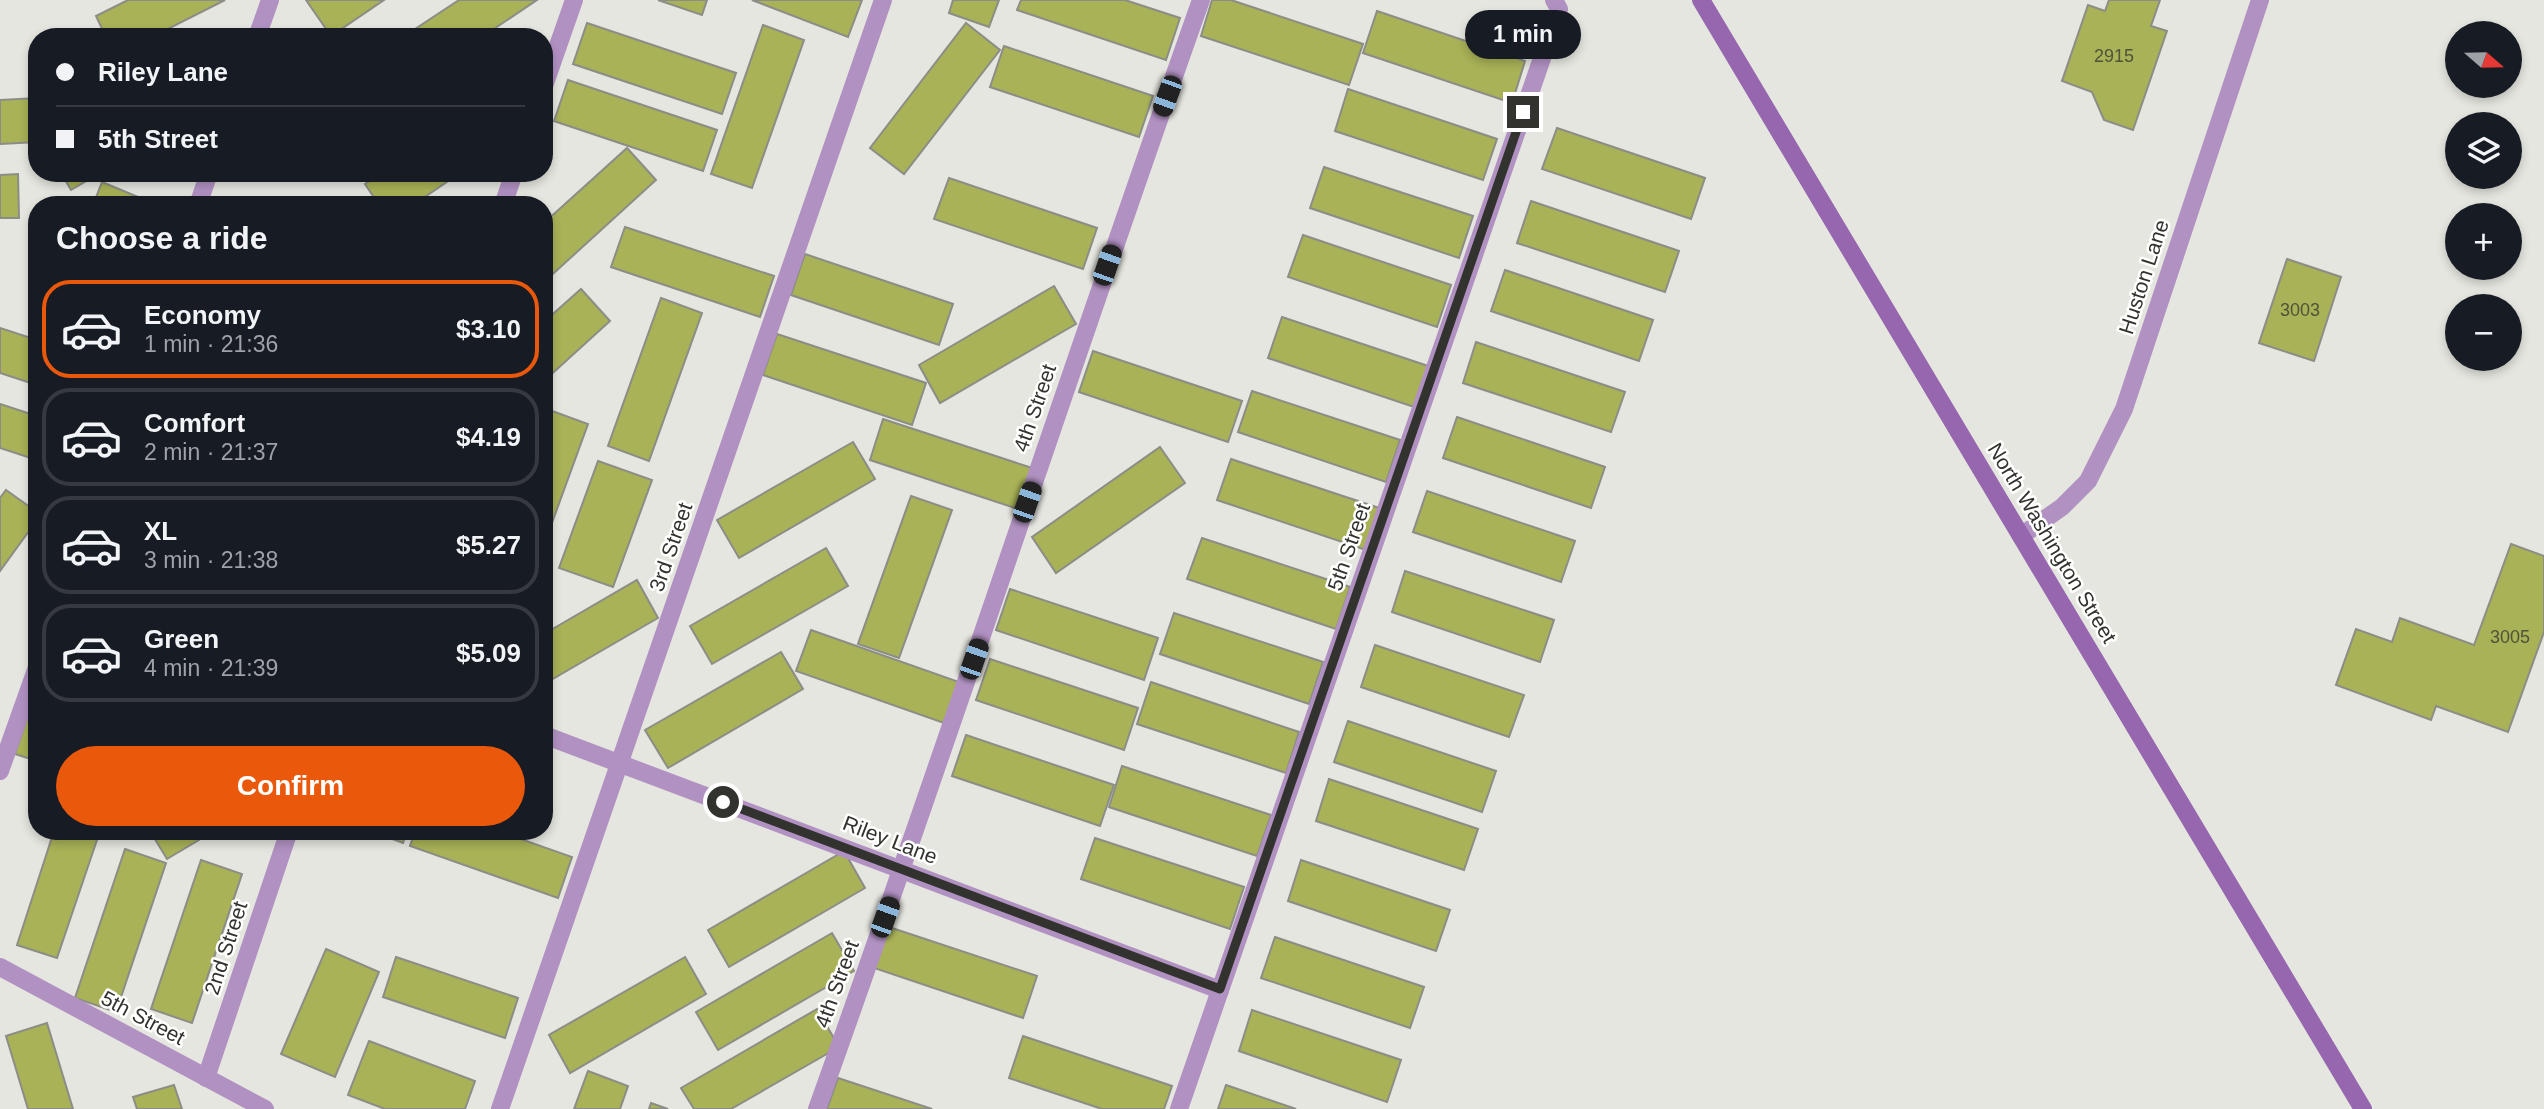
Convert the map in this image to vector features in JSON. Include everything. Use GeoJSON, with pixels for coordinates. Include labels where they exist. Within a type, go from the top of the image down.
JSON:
{"type":"FeatureCollection","features":[{"type":"Feature","properties":{"kind":"main road","name":"North Washington Street"},"geometry":{"type":"LineString","coordinates":[[1701,0],[2363,1109]]}},
{"type":"Feature","properties":{"kind":"street"},"geometry":{"type":"LineString","coordinates":[[260,28],[270,0]]}},
{"type":"Feature","properties":{"kind":"street"},"geometry":{"type":"LineString","coordinates":[[553,60],[574,0]]}},
{"type":"Feature","properties":{"kind":"street","name":"3rd Street"},"geometry":{"type":"LineString","coordinates":[[500,1109],[884,0]]}},
{"type":"Feature","properties":{"kind":"street","name":"4th Street"},"geometry":{"type":"LineString","coordinates":[[817,1109],[903,869],[1112,252],[1201,0]]}},
{"type":"Feature","properties":{"kind":"street","name":"5th Street"},"geometry":{"type":"LineString","coordinates":[[1179,1109],[1559,9],[1554,0]]}},
{"type":"Feature","properties":{"kind":"street","name":"Huston Lane"},"geometry":{"type":"LineString","coordinates":[[2021,536],[2062,507],[2088,481],[2124,409],[2260,0]]}},
{"type":"Feature","properties":{"kind":"street"},"geometry":{"type":"LineString","coordinates":[[0,771],[28,692]]}},
{"type":"Feature","properties":{"kind":"street","name":"Riley Lane"},"geometry":{"type":"LineString","coordinates":[[553,738],[1220,989]]}},
{"type":"Feature","properties":{"kind":"street","name":"2nd Street"},"geometry":{"type":"LineString","coordinates":[[206,1078],[286,840]]}},
{"type":"Feature","properties":{"kind":"street","name":"5th Street"},"geometry":{"type":"LineString","coordinates":[[0,967],[265,1109]]}},
{"type":"Feature","properties":{"kind":"building"},"geometry":{"type":"Polygon","coordinates":[[[128,0],[225,0],[170,28],[102,28],[96,16],[128,0]]]}},
{"type":"Feature","properties":{"kind":"building"},"geometry":{"type":"Polygon","coordinates":[[[306,0],[384,0],[343,28],[325,28],[306,0]]]}},
{"type":"Feature","properties":{"kind":"building"},"geometry":{"type":"Polygon","coordinates":[[[459,0],[537,0],[495,28],[417,28],[459,0]]]}},
{"type":"Feature","properties":{"kind":"building"},"geometry":{"type":"Polygon","coordinates":[[[658,0],[707,0],[702,15],[658,0]]]}},
{"type":"Feature","properties":{"kind":"building"},"geometry":{"type":"Polygon","coordinates":[[[752,0],[862,0],[848,37],[752,0]]]}},
{"type":"Feature","properties":{"kind":"building"},"geometry":{"type":"Polygon","coordinates":[[[953,0],[999,0],[989,27],[949,13],[953,0]]]}},
{"type":"Feature","properties":{"kind":"building"},"geometry":{"type":"Polygon","coordinates":[[[1021,0],[1125,0],[1180,18],[1166,60],[1017,10],[1021,0]]]}},
{"type":"Feature","properties":{"kind":"building"},"geometry":{"type":"Polygon","coordinates":[[[1212,0],[1231,0],[1363,44],[1349,85],[1201,36],[1212,0]]]}},
{"type":"Feature","properties":{"kind":"building"},"geometry":{"type":"Polygon","coordinates":[[[2109,0],[2160,0],[2151,26],[2167,31],[2133,130],[2104,120],[2092,92],[2062,81],[2088,5],[2105,11],[2109,0]]]}},
{"type":"Feature","properties":{"kind":"building"},"geometry":{"type":"Polygon","coordinates":[[[1377,11],[1525,61],[1512,103],[1363,53],[1377,11]]]}},
{"type":"Feature","properties":{"kind":"building"},"geometry":{"type":"Polygon","coordinates":[[[587,23],[736,73],[722,114],[573,64],[587,23]]]}},
{"type":"Feature","properties":{"kind":"building"},"geometry":{"type":"Polygon","coordinates":[[[966,23],[1000,50],[904,174],[870,148],[966,23]]]}},
{"type":"Feature","properties":{"kind":"building"},"geometry":{"type":"Polygon","coordinates":[[[763,25],[804,40],[752,188],[711,174],[763,25]]]}},
{"type":"Feature","properties":{"kind":"building"},"geometry":{"type":"Polygon","coordinates":[[[1004,46],[1153,96],[1139,137],[990,87],[1004,46]]]}},
{"type":"Feature","properties":{"kind":"building"},"geometry":{"type":"Polygon","coordinates":[[[568,80],[717,130],[703,171],[554,121],[568,80]]]}},
{"type":"Feature","properties":{"kind":"building"},"geometry":{"type":"Polygon","coordinates":[[[1348,89],[1497,139],[1483,180],[1335,131],[1348,89]]]}},
{"type":"Feature","properties":{"kind":"building"},"geometry":{"type":"Polygon","coordinates":[[[28,98],[28,142],[0,144],[0,100],[28,98]]]}},
{"type":"Feature","properties":{"kind":"building"},"geometry":{"type":"Polygon","coordinates":[[[1557,128],[1705,178],[1691,219],[1542,169],[1557,128]]]}},
{"type":"Feature","properties":{"kind":"building"},"geometry":{"type":"Polygon","coordinates":[[[627,148],[656,180],[553,274],[553,215],[627,148]]]}},
{"type":"Feature","properties":{"kind":"building"},"geometry":{"type":"Polygon","coordinates":[[[1324,167],[1473,216],[1459,258],[1310,208],[1324,167]]]}},
{"type":"Feature","properties":{"kind":"building"},"geometry":{"type":"Polygon","coordinates":[[[18,174],[19,218],[0,218],[0,175],[18,174]]]}},
{"type":"Feature","properties":{"kind":"building"},"geometry":{"type":"Polygon","coordinates":[[[949,178],[1097,228],[1083,269],[934,219],[949,178]]]}},
{"type":"Feature","properties":{"kind":"building"},"geometry":{"type":"Polygon","coordinates":[[[66,182],[85,182],[71,190],[66,182]]]}},
{"type":"Feature","properties":{"kind":"building"},"geometry":{"type":"Polygon","coordinates":[[[102,182],[136,196],[97,196],[102,182]]]}},
{"type":"Feature","properties":{"kind":"building"},"geometry":{"type":"Polygon","coordinates":[[[447,182],[426,196],[373,196],[365,184],[447,182]]]}},
{"type":"Feature","properties":{"kind":"building"},"geometry":{"type":"Polygon","coordinates":[[[1531,201],[1679,251],[1665,292],[1517,243],[1531,201]]]}},
{"type":"Feature","properties":{"kind":"building"},"geometry":{"type":"Polygon","coordinates":[[[625,227],[774,276],[760,317],[611,267],[625,227]]]}},
{"type":"Feature","properties":{"kind":"building"},"geometry":{"type":"Polygon","coordinates":[[[1303,235],[1451,285],[1437,327],[1288,277],[1303,235]]]}},
{"type":"Feature","properties":{"kind":"building"},"geometry":{"type":"Polygon","coordinates":[[[805,254],[953,304],[939,345],[791,295],[805,254]]]}},
{"type":"Feature","properties":{"kind":"building"},"geometry":{"type":"Polygon","coordinates":[[[2287,259],[2341,277],[2314,361],[2259,343],[2287,259]]]}},
{"type":"Feature","properties":{"kind":"building"},"geometry":{"type":"Polygon","coordinates":[[[1505,270],[1653,320],[1639,361],[1491,311],[1505,270]]]}},
{"type":"Feature","properties":{"kind":"building"},"geometry":{"type":"Polygon","coordinates":[[[1054,286],[1076,324],[940,403],[919,365],[1054,286]]]}},
{"type":"Feature","properties":{"kind":"building"},"geometry":{"type":"Polygon","coordinates":[[[581,289],[610,321],[553,373],[553,314],[581,289]]]}},
{"type":"Feature","properties":{"kind":"building"},"geometry":{"type":"Polygon","coordinates":[[[661,298],[702,313],[649,461],[608,446],[661,298]]]}},
{"type":"Feature","properties":{"kind":"building"},"geometry":{"type":"Polygon","coordinates":[[[1282,317],[1431,367],[1417,408],[1268,358],[1282,317]]]}},
{"type":"Feature","properties":{"kind":"building"},"geometry":{"type":"Polygon","coordinates":[[[0,328],[28,337],[28,382],[0,373],[0,328]]]}},
{"type":"Feature","properties":{"kind":"building"},"geometry":{"type":"Polygon","coordinates":[[[777,334],[926,383],[912,425],[763,375],[777,334]]]}},
{"type":"Feature","properties":{"kind":"building"},"geometry":{"type":"Polygon","coordinates":[[[1476,342],[1625,392],[1611,432],[1463,383],[1476,342]]]}},
{"type":"Feature","properties":{"kind":"building"},"geometry":{"type":"Polygon","coordinates":[[[1093,351],[1242,401],[1228,442],[1079,392],[1093,351]]]}},
{"type":"Feature","properties":{"kind":"building"},"geometry":{"type":"Polygon","coordinates":[[[1252,391],[1400,440],[1386,482],[1238,432],[1252,391]]]}},
{"type":"Feature","properties":{"kind":"building"},"geometry":{"type":"Polygon","coordinates":[[[0,404],[28,413],[28,457],[0,448],[0,404]]]}},
{"type":"Feature","properties":{"kind":"building"},"geometry":{"type":"Polygon","coordinates":[[[553,411],[588,424],[553,520],[553,411]]]}},
{"type":"Feature","properties":{"kind":"building"},"geometry":{"type":"Polygon","coordinates":[[[1457,417],[1605,467],[1591,508],[1443,458],[1457,417]]]}},
{"type":"Feature","properties":{"kind":"building"},"geometry":{"type":"Polygon","coordinates":[[[883,419],[1032,468],[1018,509],[870,460],[883,419]]]}},
{"type":"Feature","properties":{"kind":"building"},"geometry":{"type":"Polygon","coordinates":[[[853,442],[875,479],[739,558],[717,520],[853,442]]]}},
{"type":"Feature","properties":{"kind":"building"},"geometry":{"type":"Polygon","coordinates":[[[1160,447],[1185,483],[1056,573],[1032,537],[1160,447]]]}},
{"type":"Feature","properties":{"kind":"building"},"geometry":{"type":"Polygon","coordinates":[[[1231,459],[1379,508],[1366,550],[1217,500],[1231,459]]]}},
{"type":"Feature","properties":{"kind":"building"},"geometry":{"type":"Polygon","coordinates":[[[598,461],[652,480],[613,587],[559,568],[598,461]]]}},
{"type":"Feature","properties":{"kind":"building"},"geometry":{"type":"Polygon","coordinates":[[[6,490],[28,506],[28,532],[0,571],[0,498],[6,490]]]}},
{"type":"Feature","properties":{"kind":"building"},"geometry":{"type":"Polygon","coordinates":[[[1427,491],[1575,541],[1561,582],[1413,532],[1427,491]]]}},
{"type":"Feature","properties":{"kind":"building"},"geometry":{"type":"Polygon","coordinates":[[[911,496],[952,510],[899,658],[858,644],[911,496]]]}},
{"type":"Feature","properties":{"kind":"building"},"geometry":{"type":"Polygon","coordinates":[[[1202,538],[1350,587],[1336,629],[1187,579],[1202,538]]]}},
{"type":"Feature","properties":{"kind":"building"},"geometry":{"type":"Polygon","coordinates":[[[2511,544],[2544,556],[2544,632],[2508,732],[2436,706],[2431,720],[2336,685],[2356,629],[2392,642],[2400,618],[2474,645],[2511,544]]]}},
{"type":"Feature","properties":{"kind":"building"},"geometry":{"type":"Polygon","coordinates":[[[826,548],[848,586],[712,664],[690,626],[826,548]]]}},
{"type":"Feature","properties":{"kind":"building"},"geometry":{"type":"Polygon","coordinates":[[[1405,571],[1554,620],[1540,662],[1392,612],[1405,571]]]}},
{"type":"Feature","properties":{"kind":"building"},"geometry":{"type":"Polygon","coordinates":[[[637,580],[658,618],[553,679],[553,629],[637,580]]]}},
{"type":"Feature","properties":{"kind":"building"},"geometry":{"type":"Polygon","coordinates":[[[1010,589],[1158,638],[1144,680],[996,630],[1010,589]]]}},
{"type":"Feature","properties":{"kind":"building"},"geometry":{"type":"Polygon","coordinates":[[[1174,613],[1323,662],[1309,704],[1160,654],[1174,613]]]}},
{"type":"Feature","properties":{"kind":"building"},"geometry":{"type":"Polygon","coordinates":[[[811,630],[959,682],[944,723],[796,671],[811,630]]]}},
{"type":"Feature","properties":{"kind":"building"},"geometry":{"type":"Polygon","coordinates":[[[1375,645],[1524,695],[1509,737],[1361,687],[1375,645]]]}},
{"type":"Feature","properties":{"kind":"building"},"geometry":{"type":"Polygon","coordinates":[[[781,652],[803,689],[668,768],[645,730],[781,652]]]}},
{"type":"Feature","properties":{"kind":"building"},"geometry":{"type":"Polygon","coordinates":[[[990,659],[1138,708],[1124,750],[976,700],[990,659]]]}},
{"type":"Feature","properties":{"kind":"building"},"geometry":{"type":"Polygon","coordinates":[[[1151,682],[1299,732],[1286,773],[1137,724],[1151,682]]]}},
{"type":"Feature","properties":{"kind":"building"},"geometry":{"type":"Polygon","coordinates":[[[28,716],[28,758],[15,754],[28,716]]]}},
{"type":"Feature","properties":{"kind":"building"},"geometry":{"type":"Polygon","coordinates":[[[1348,721],[1496,771],[1482,812],[1334,762],[1348,721]]]}},
{"type":"Feature","properties":{"kind":"building"},"geometry":{"type":"Polygon","coordinates":[[[966,735],[1114,785],[1100,826],[952,776],[966,735]]]}},
{"type":"Feature","properties":{"kind":"building"},"geometry":{"type":"Polygon","coordinates":[[[1122,766],[1271,815],[1257,856],[1109,807],[1122,766]]]}},
{"type":"Feature","properties":{"kind":"building"},"geometry":{"type":"Polygon","coordinates":[[[1329,779],[1478,829],[1464,870],[1316,821],[1329,779]]]}},
{"type":"Feature","properties":{"kind":"building"},"geometry":{"type":"Polygon","coordinates":[[[1095,838],[1244,887],[1230,929],[1081,879],[1095,838]]]}},
{"type":"Feature","properties":{"kind":"building"},"geometry":{"type":"Polygon","coordinates":[[[51,840],[97,840],[57,958],[17,945],[51,840]]]}},
{"type":"Feature","properties":{"kind":"building"},"geometry":{"type":"Polygon","coordinates":[[[155,840],[199,840],[167,859],[155,840]]]}},
{"type":"Feature","properties":{"kind":"building"},"geometry":{"type":"Polygon","coordinates":[[[412,840],[524,840],[572,857],[558,898],[410,846],[412,840]]]}},
{"type":"Feature","properties":{"kind":"building"},"geometry":{"type":"Polygon","coordinates":[[[125,849],[166,863],[116,1012],[75,998],[125,849]]]}},
{"type":"Feature","properties":{"kind":"building"},"geometry":{"type":"Polygon","coordinates":[[[844,851],[865,888],[729,967],[708,930],[844,851]]]}},
{"type":"Feature","properties":{"kind":"building"},"geometry":{"type":"Polygon","coordinates":[[[201,860],[242,874],[192,1023],[151,1009],[201,860]]]}},
{"type":"Feature","properties":{"kind":"building"},"geometry":{"type":"Polygon","coordinates":[[[1301,860],[1450,910],[1436,951],[1288,901],[1301,860]]]}},
{"type":"Feature","properties":{"kind":"building"},"geometry":{"type":"Polygon","coordinates":[[[889,927],[1037,976],[1023,1018],[874,968],[889,927]]]}},
{"type":"Feature","properties":{"kind":"building"},"geometry":{"type":"Polygon","coordinates":[[[832,933],[854,971],[718,1050],[696,1012],[832,933]]]}},
{"type":"Feature","properties":{"kind":"building"},"geometry":{"type":"Polygon","coordinates":[[[1275,937],[1424,987],[1410,1028],[1261,978],[1275,937]]]}},
{"type":"Feature","properties":{"kind":"building"},"geometry":{"type":"Polygon","coordinates":[[[326,949],[379,972],[335,1077],[281,1054],[326,949]]]}},
{"type":"Feature","properties":{"kind":"building"},"geometry":{"type":"Polygon","coordinates":[[[396,957],[518,998],[505,1038],[383,997],[396,957]]]}},
{"type":"Feature","properties":{"kind":"building"},"geometry":{"type":"Polygon","coordinates":[[[685,957],[706,994],[570,1073],[549,1035],[685,957]]]}},
{"type":"Feature","properties":{"kind":"building"},"geometry":{"type":"Polygon","coordinates":[[[817,1009],[839,1047],[731,1109],[694,1109],[681,1088],[817,1009]]]}},
{"type":"Feature","properties":{"kind":"building"},"geometry":{"type":"Polygon","coordinates":[[[1252,1010],[1401,1060],[1387,1102],[1239,1051],[1252,1010]]]}},
{"type":"Feature","properties":{"kind":"building"},"geometry":{"type":"Polygon","coordinates":[[[47,1023],[73,1109],[28,1109],[6,1036],[47,1023]]]}},
{"type":"Feature","properties":{"kind":"building"},"geometry":{"type":"Polygon","coordinates":[[[1023,1036],[1172,1086],[1164,1109],[1102,1109],[1009,1078],[1023,1036]]]}},
{"type":"Feature","properties":{"kind":"building"},"geometry":{"type":"Polygon","coordinates":[[[369,1041],[475,1081],[465,1109],[385,1109],[348,1095],[369,1041]]]}},
{"type":"Feature","properties":{"kind":"building"},"geometry":{"type":"Polygon","coordinates":[[[588,1071],[628,1086],[620,1109],[574,1109],[588,1071]]]}},
{"type":"Feature","properties":{"kind":"building"},"geometry":{"type":"Polygon","coordinates":[[[838,1078],[932,1109],[827,1109],[838,1078]]]}},
{"type":"Feature","properties":{"kind":"building"},"geometry":{"type":"Polygon","coordinates":[[[174,1085],[182,1109],[137,1109],[133,1097],[174,1085]]]}},
{"type":"Feature","properties":{"kind":"building"},"geometry":{"type":"Polygon","coordinates":[[[1226,1085],[1296,1109],[1218,1109],[1226,1085]]]}},
{"type":"Feature","properties":{"kind":"building"},"geometry":{"type":"Polygon","coordinates":[[[651,1103],[668,1109],[649,1109],[651,1103]]]}},
{"type":"Feature","properties":{"kind":"route"},"geometry":{"type":"LineString","coordinates":[[723,802],[1220,989],[1523,112]]}}]}
